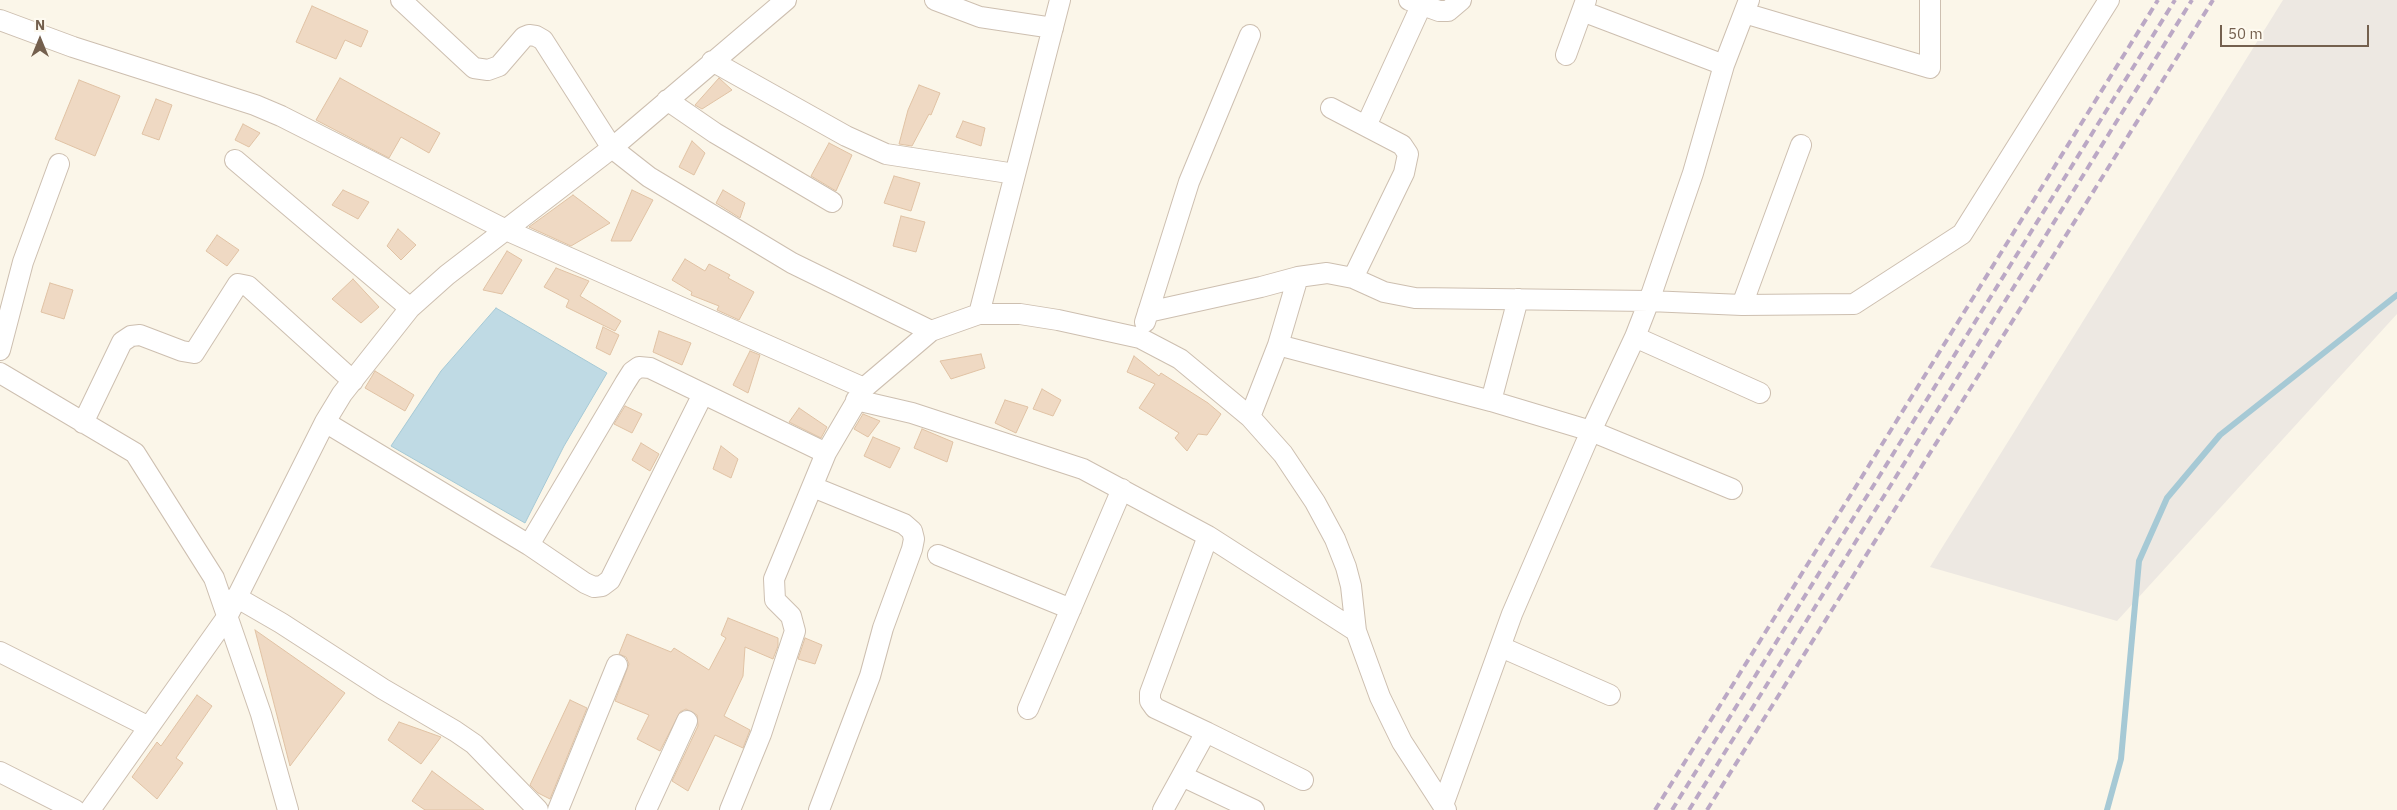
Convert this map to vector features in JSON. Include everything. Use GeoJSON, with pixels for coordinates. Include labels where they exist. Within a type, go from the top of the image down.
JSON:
{"type":"FeatureCollection","features":[{"type":"Feature","properties":{"kind":"street"},"geometry":{"type":"LineString","coordinates":[[401,0],[474,68],[488,70],[498,66],[524,37],[529,35],[543,40],[612,148],[649,177],[699,209],[792,263],[931,332]]}},
{"type":"Feature","properties":{"kind":"street"},"geometry":{"type":"LineString","coordinates":[[90,810],[227,617],[325,422],[353,381],[410,308],[448,275],[612,148],[786,0]]}},
{"type":"Feature","properties":{"kind":"street"},"geometry":{"type":"LineString","coordinates":[[935,0],[980,17],[1052,28]]}},
{"type":"Feature","properties":{"kind":"street"},"geometry":{"type":"LineString","coordinates":[[979,314],[1060,0]]}},
{"type":"Feature","properties":{"kind":"street"},"geometry":{"type":"LineString","coordinates":[[1366,126],[1415,3],[1439,11],[1448,11],[1461,0]]}},
{"type":"Feature","properties":{"kind":"street"},"geometry":{"type":"LineString","coordinates":[[1445,808],[1526,581],[1635,337],[1649,301],[1693,173],[1724,65],[1746,6],[1930,68],[1930,0]]}},
{"type":"Feature","properties":{"kind":"street"},"geometry":{"type":"LineString","coordinates":[[1148,312],[1262,287],[1298,277],[1327,273],[1353,278],[1384,292],[1415,298],[1649,301],[1742,305],[1854,304],[1962,234],[2110,0]]}},
{"type":"Feature","properties":{"kind":"street"},"geometry":{"type":"LineString","coordinates":[[1566,55],[1584,5],[1724,65]]}},
{"type":"Feature","properties":{"kind":"street"},"geometry":{"type":"LineString","coordinates":[[0,20],[73,47],[255,105],[281,116],[506,230],[860,394],[1082,469],[1208,536],[1356,630]]}},
{"type":"Feature","properties":{"kind":"street"},"geometry":{"type":"LineString","coordinates":[[1140,338],[1189,182],[1250,35]]}},
{"type":"Feature","properties":{"kind":"street"},"geometry":{"type":"LineString","coordinates":[[712,61],[846,136],[886,154],[1015,174]]}},
{"type":"Feature","properties":{"kind":"street"},"geometry":{"type":"LineString","coordinates":[[667,100],[714,133],[832,202]]}},
{"type":"Feature","properties":{"kind":"street"},"geometry":{"type":"LineString","coordinates":[[1331,108],[1402,145],[1408,154],[1404,173],[1353,278]]}},
{"type":"Feature","properties":{"kind":"street"},"geometry":{"type":"LineString","coordinates":[[1742,305],[1801,145]]}},
{"type":"Feature","properties":{"kind":"street"},"geometry":{"type":"LineString","coordinates":[[235,160],[410,308]]}},
{"type":"Feature","properties":{"kind":"street"},"geometry":{"type":"LineString","coordinates":[[0,350],[22,262],[59,164]]}},
{"type":"Feature","properties":{"kind":"street"},"geometry":{"type":"LineString","coordinates":[[1250,417],[1278,345],[1298,277]]}},
{"type":"Feature","properties":{"kind":"street"},"geometry":{"type":"LineString","coordinates":[[83,422],[122,342],[131,336],[140,335],[182,351],[194,353],[198,350],[234,287],[242,283],[353,381]]}},
{"type":"Feature","properties":{"kind":"street"},"geometry":{"type":"LineString","coordinates":[[1491,401],[1518,299]]}},
{"type":"Feature","properties":{"kind":"street"},"geometry":{"type":"LineString","coordinates":[[730,810],[761,734],[791,648],[795,631],[791,616],[775,600],[774,579],[826,453],[860,394],[931,332],[979,314],[1020,314],[1058,320],[1140,338],[1180,358],[1250,417],[1283,454],[1315,502],[1335,539],[1351,586],[1356,630],[1380,697],[1402,742],[1445,808]]}},
{"type":"Feature","properties":{"kind":"street"},"geometry":{"type":"LineString","coordinates":[[1635,337],[1760,392]]}},
{"type":"Feature","properties":{"kind":"street"},"geometry":{"type":"LineString","coordinates":[[1278,345],[1491,401],[1591,432],[1732,489]]}},
{"type":"Feature","properties":{"kind":"street"},"geometry":{"type":"LineString","coordinates":[[528,545],[632,372],[639,367],[650,368],[826,453]]}},
{"type":"Feature","properties":{"kind":"street"},"geometry":{"type":"LineString","coordinates":[[0,373],[135,453],[214,578],[261,714],[288,810]]}},
{"type":"Feature","properties":{"kind":"street"},"geometry":{"type":"LineString","coordinates":[[325,422],[594,587],[602,586],[610,580],[704,394]]}},
{"type":"Feature","properties":{"kind":"street"},"geometry":{"type":"LineString","coordinates":[[813,487],[904,524],[912,531],[914,539],[883,628],[870,676],[819,810]]}},
{"type":"Feature","properties":{"kind":"street"},"geometry":{"type":"LineString","coordinates":[[1028,709],[1122,489]]}},
{"type":"Feature","properties":{"kind":"street"},"geometry":{"type":"LineString","coordinates":[[1208,536],[1150,692],[1150,701],[1155,708],[1303,780]]}},
{"type":"Feature","properties":{"kind":"street"},"geometry":{"type":"LineString","coordinates":[[938,555],[1071,609]]}},
{"type":"Feature","properties":{"kind":"street"},"geometry":{"type":"LineString","coordinates":[[236,596],[474,744],[526,806]]}},
{"type":"Feature","properties":{"kind":"street"},"geometry":{"type":"LineString","coordinates":[[1501,647],[1610,694]]}},
{"type":"Feature","properties":{"kind":"street"},"geometry":{"type":"LineString","coordinates":[[0,652],[149,727]]}},
{"type":"Feature","properties":{"kind":"street"},"geometry":{"type":"LineString","coordinates":[[558,810],[617,666]]}},
{"type":"Feature","properties":{"kind":"street"},"geometry":{"type":"LineString","coordinates":[[646,810],[687,721]]}},
{"type":"Feature","properties":{"kind":"street"},"geometry":{"type":"LineString","coordinates":[[1163,810],[1206,732]]}},
{"type":"Feature","properties":{"kind":"street"},"geometry":{"type":"LineString","coordinates":[[0,772],[75,810]]}},
{"type":"Feature","properties":{"kind":"street"},"geometry":{"type":"LineString","coordinates":[[1182,776],[1254,810]]}},
{"type":"Feature","properties":{"kind":"shaded area"},"geometry":{"type":"Polygon","coordinates":[[[2283,0],[2397,0],[2397,314],[2117,621],[1930,567],[2283,0]]]}},
{"type":"Feature","properties":{"kind":"water"},"geometry":{"type":"Polygon","coordinates":[[[496,308],[607,373],[564,446],[525,523],[391,446],[441,371],[496,308]]]}},
{"type":"Feature","properties":{"kind":"building"},"geometry":{"type":"Polygon","coordinates":[[[312,6],[368,31],[361,47],[345,40],[336,59],[296,42],[312,6]]]}},
{"type":"Feature","properties":{"kind":"building"},"geometry":{"type":"Polygon","coordinates":[[[340,78],[440,133],[429,153],[401,137],[389,158],[316,120],[340,78]]]}},
{"type":"Feature","properties":{"kind":"building"},"geometry":{"type":"Polygon","coordinates":[[[719,78],[732,90],[702,109],[695,105],[719,78]]]}},
{"type":"Feature","properties":{"kind":"building"},"geometry":{"type":"Polygon","coordinates":[[[79,80],[120,96],[95,156],[55,139],[79,80]]]}},
{"type":"Feature","properties":{"kind":"building"},"geometry":{"type":"Polygon","coordinates":[[[919,85],[940,93],[931,115],[929,114],[912,146],[899,144],[908,110],[919,85]]]}},
{"type":"Feature","properties":{"kind":"building"},"geometry":{"type":"Polygon","coordinates":[[[156,99],[172,105],[159,140],[142,134],[156,99]]]}},
{"type":"Feature","properties":{"kind":"building"},"geometry":{"type":"Polygon","coordinates":[[[963,121],[985,128],[981,146],[956,137],[963,121]]]}},
{"type":"Feature","properties":{"kind":"building"},"geometry":{"type":"Polygon","coordinates":[[[243,124],[260,133],[249,147],[235,140],[243,124]]]}},
{"type":"Feature","properties":{"kind":"building"},"geometry":{"type":"Polygon","coordinates":[[[692,141],[705,153],[694,175],[679,167],[692,141]]]}},
{"type":"Feature","properties":{"kind":"building"},"geometry":{"type":"Polygon","coordinates":[[[829,143],[852,155],[836,191],[811,176],[829,143]]]}},
{"type":"Feature","properties":{"kind":"building"},"geometry":{"type":"Polygon","coordinates":[[[894,176],[920,183],[911,211],[884,203],[894,176]]]}},
{"type":"Feature","properties":{"kind":"building"},"geometry":{"type":"Polygon","coordinates":[[[343,190],[369,202],[358,219],[332,205],[343,190]]]}},
{"type":"Feature","properties":{"kind":"building"},"geometry":{"type":"Polygon","coordinates":[[[632,190],[653,200],[631,241],[611,241],[632,190]]]}},
{"type":"Feature","properties":{"kind":"building"},"geometry":{"type":"Polygon","coordinates":[[[723,190],[745,203],[740,218],[716,203],[723,190]]]}},
{"type":"Feature","properties":{"kind":"building"},"geometry":{"type":"Polygon","coordinates":[[[573,195],[610,223],[571,246],[529,227],[573,195]]]}},
{"type":"Feature","properties":{"kind":"building"},"geometry":{"type":"Polygon","coordinates":[[[901,216],[925,222],[916,252],[893,246],[901,216]]]}},
{"type":"Feature","properties":{"kind":"building"},"geometry":{"type":"Polygon","coordinates":[[[398,229],[416,245],[401,260],[387,246],[398,229]]]}},
{"type":"Feature","properties":{"kind":"building"},"geometry":{"type":"Polygon","coordinates":[[[217,235],[239,250],[227,266],[206,251],[217,235]]]}},
{"type":"Feature","properties":{"kind":"building"},"geometry":{"type":"Polygon","coordinates":[[[507,251],[522,260],[502,294],[483,290],[507,251]]]}},
{"type":"Feature","properties":{"kind":"building"},"geometry":{"type":"Polygon","coordinates":[[[685,259],[705,271],[709,264],[730,275],[728,278],[754,292],[739,320],[717,310],[719,306],[691,295],[692,292],[672,280],[685,259]]]}},
{"type":"Feature","properties":{"kind":"building"},"geometry":{"type":"Polygon","coordinates":[[[556,268],[589,281],[580,296],[621,321],[615,331],[566,307],[569,300],[544,287],[556,268]]]}},
{"type":"Feature","properties":{"kind":"building"},"geometry":{"type":"Polygon","coordinates":[[[353,279],[379,307],[361,323],[332,299],[353,279]]]}},
{"type":"Feature","properties":{"kind":"building"},"geometry":{"type":"Polygon","coordinates":[[[50,283],[73,290],[64,319],[41,312],[50,283]]]}},
{"type":"Feature","properties":{"kind":"building"},"geometry":{"type":"Polygon","coordinates":[[[603,327],[619,335],[610,355],[596,348],[603,327]]]}},
{"type":"Feature","properties":{"kind":"building"},"geometry":{"type":"Polygon","coordinates":[[[659,331],[691,343],[682,365],[653,352],[659,331]]]}},
{"type":"Feature","properties":{"kind":"building"},"geometry":{"type":"Polygon","coordinates":[[[750,351],[760,355],[748,393],[733,385],[750,351]]]}},
{"type":"Feature","properties":{"kind":"building"},"geometry":{"type":"Polygon","coordinates":[[[981,354],[985,368],[951,379],[940,361],[981,354]]]}},
{"type":"Feature","properties":{"kind":"building"},"geometry":{"type":"Polygon","coordinates":[[[1134,356],[1159,376],[1161,373],[1208,403],[1221,414],[1207,435],[1198,434],[1187,451],[1175,438],[1179,433],[1139,408],[1155,384],[1127,372],[1134,356]]]}},
{"type":"Feature","properties":{"kind":"building"},"geometry":{"type":"Polygon","coordinates":[[[375,371],[414,395],[405,411],[365,388],[375,371]]]}},
{"type":"Feature","properties":{"kind":"building"},"geometry":{"type":"Polygon","coordinates":[[[1042,389],[1061,400],[1053,416],[1033,409],[1042,389]]]}},
{"type":"Feature","properties":{"kind":"building"},"geometry":{"type":"Polygon","coordinates":[[[1005,400],[1028,407],[1016,433],[995,423],[1005,400]]]}},
{"type":"Feature","properties":{"kind":"building"},"geometry":{"type":"Polygon","coordinates":[[[625,406],[642,414],[632,433],[614,424],[625,406]]]}},
{"type":"Feature","properties":{"kind":"building"},"geometry":{"type":"Polygon","coordinates":[[[799,408],[827,427],[821,438],[789,422],[799,408]]]}},
{"type":"Feature","properties":{"kind":"building"},"geometry":{"type":"Polygon","coordinates":[[[863,414],[880,421],[868,437],[854,429],[863,414]]]}},
{"type":"Feature","properties":{"kind":"building"},"geometry":{"type":"Polygon","coordinates":[[[922,429],[953,442],[947,462],[914,448],[922,429]]]}},
{"type":"Feature","properties":{"kind":"building"},"geometry":{"type":"Polygon","coordinates":[[[873,437],[900,448],[890,468],[864,456],[873,437]]]}},
{"type":"Feature","properties":{"kind":"building"},"geometry":{"type":"Polygon","coordinates":[[[641,443],[659,454],[650,471],[632,460],[641,443]]]}},
{"type":"Feature","properties":{"kind":"building"},"geometry":{"type":"Polygon","coordinates":[[[721,446],[738,459],[731,478],[713,469],[721,446]]]}},
{"type":"Feature","properties":{"kind":"building"},"geometry":{"type":"Polygon","coordinates":[[[728,618],[778,638],[778,646],[773,659],[745,647],[743,676],[724,716],[750,730],[743,748],[715,735],[688,791],[672,781],[698,726],[697,715],[686,709],[680,712],[660,751],[637,739],[649,715],[615,701],[629,664],[626,657],[619,654],[627,634],[671,652],[674,648],[709,670],[726,638],[721,635],[728,618]]]}},
{"type":"Feature","properties":{"kind":"building"},"geometry":{"type":"Polygon","coordinates":[[[255,630],[345,693],[290,766],[255,630]]]}},
{"type":"Feature","properties":{"kind":"building"},"geometry":{"type":"Polygon","coordinates":[[[805,638],[822,645],[815,664],[798,659],[805,638]]]}},
{"type":"Feature","properties":{"kind":"building"},"geometry":{"type":"Polygon","coordinates":[[[197,695],[212,706],[176,758],[183,763],[157,799],[132,777],[157,742],[161,746],[197,695]]]}},
{"type":"Feature","properties":{"kind":"building"},"geometry":{"type":"Polygon","coordinates":[[[570,700],[587,708],[550,799],[538,793],[530,785],[570,700]]]}},
{"type":"Feature","properties":{"kind":"building"},"geometry":{"type":"Polygon","coordinates":[[[399,722],[441,737],[421,764],[388,740],[399,722]]]}},
{"type":"Feature","properties":{"kind":"building"},"geometry":{"type":"Polygon","coordinates":[[[432,771],[484,810],[425,810],[412,801],[432,771]]]}},
{"type":"Feature","properties":{"kind":"waterway"},"geometry":{"type":"LineString","coordinates":[[2107,810],[2121,759],[2139,561],[2167,498],[2220,435],[2397,295]]}},
{"type":"Feature","properties":{"kind":"railway"},"geometry":{"type":"LineString","coordinates":[[1655,810],[2158,0]]}},
{"type":"Feature","properties":{"kind":"railway"},"geometry":{"type":"LineString","coordinates":[[1672,810],[2175,0]]}},
{"type":"Feature","properties":{"kind":"railway"},"geometry":{"type":"LineString","coordinates":[[1689,810],[2192,0]]}},
{"type":"Feature","properties":{"kind":"railway"},"geometry":{"type":"LineString","coordinates":[[1707,810],[2213,0]]}}]}
